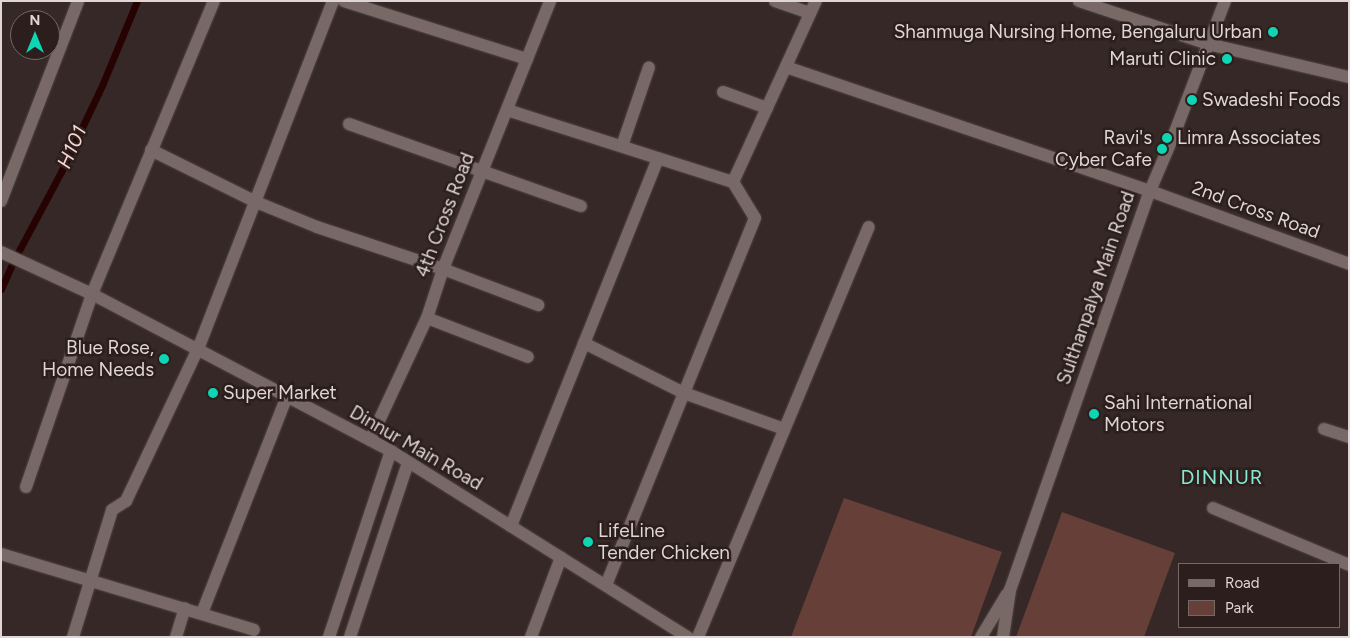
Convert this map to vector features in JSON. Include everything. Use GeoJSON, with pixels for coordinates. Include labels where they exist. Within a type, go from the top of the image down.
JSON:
{"type":"FeatureCollection","features":[{"type":"Feature","properties":{"kind":"street"},"geometry":{"type":"LineString","coordinates":[[1,201],[78,1]]}},
{"type":"Feature","properties":{"kind":"street"},"geometry":{"type":"LineString","coordinates":[[26,487],[92,294],[214,1]]}},
{"type":"Feature","properties":{"kind":"street"},"geometry":{"type":"LineString","coordinates":[[73,637],[112,510],[126,501],[198,349],[333,1]]}},
{"type":"Feature","properties":{"kind":"street"},"geometry":{"type":"LineString","coordinates":[[344,1],[527,59]]}},
{"type":"Feature","properties":{"kind":"street","name":"4th Cross Road"},"geometry":{"type":"LineString","coordinates":[[370,440],[427,318],[443,269],[550,1]]}},
{"type":"Feature","properties":{"kind":"street"},"geometry":{"type":"LineString","coordinates":[[733,182],[813,7],[775,1]]}},
{"type":"Feature","properties":{"kind":"street"},"geometry":{"type":"LineString","coordinates":[[1079,1],[1208,44],[1349,77]]}},
{"type":"Feature","properties":{"kind":"street","name":"Sulthanpalya Main Road"},"geometry":{"type":"LineString","coordinates":[[1003,637],[1010,590],[1150,191],[1225,1]]}},
{"type":"Feature","properties":{"kind":"street"},"geometry":{"type":"LineString","coordinates":[[622,146],[649,67]]}},
{"type":"Feature","properties":{"kind":"street","name":"2nd Cross Road"},"geometry":{"type":"LineString","coordinates":[[786,67],[1150,191],[1349,264]]}},
{"type":"Feature","properties":{"kind":"street"},"geometry":{"type":"LineString","coordinates":[[723,92],[767,108]]}},
{"type":"Feature","properties":{"kind":"street"},"geometry":{"type":"LineString","coordinates":[[507,110],[733,182],[755,218],[606,586]]}},
{"type":"Feature","properties":{"kind":"street"},"geometry":{"type":"LineString","coordinates":[[350,124],[582,206]]}},
{"type":"Feature","properties":{"kind":"street"},"geometry":{"type":"LineString","coordinates":[[151,150],[256,202],[317,227],[443,269],[538,305]]}},
{"type":"Feature","properties":{"kind":"street"},"geometry":{"type":"LineString","coordinates":[[512,526],[658,158]]}},
{"type":"Feature","properties":{"kind":"street"},"geometry":{"type":"LineString","coordinates":[[698,637],[869,227]]}},
{"type":"Feature","properties":{"kind":"street","name":"Dinnur Main Road"},"geometry":{"type":"LineString","coordinates":[[1,252],[92,294],[370,440],[512,526],[688,637]]}},
{"type":"Feature","properties":{"kind":"street"},"geometry":{"type":"LineString","coordinates":[[427,318],[528,357]]}},
{"type":"Feature","properties":{"kind":"street"},"geometry":{"type":"LineString","coordinates":[[584,343],[684,393],[784,429]]}},
{"type":"Feature","properties":{"kind":"street"},"geometry":{"type":"LineString","coordinates":[[202,613],[287,396]]}},
{"type":"Feature","properties":{"kind":"street"},"geometry":{"type":"LineString","coordinates":[[1324,429],[1349,437]]}},
{"type":"Feature","properties":{"kind":"street"},"geometry":{"type":"LineString","coordinates":[[329,637],[391,452]]}},
{"type":"Feature","properties":{"kind":"street"},"geometry":{"type":"LineString","coordinates":[[350,637],[408,463]]}},
{"type":"Feature","properties":{"kind":"street"},"geometry":{"type":"LineString","coordinates":[[1213,508],[1349,565]]}},
{"type":"Feature","properties":{"kind":"street"},"geometry":{"type":"LineString","coordinates":[[1,554],[254,630]]}},
{"type":"Feature","properties":{"kind":"street"},"geometry":{"type":"LineString","coordinates":[[531,637],[561,558]]}},
{"type":"Feature","properties":{"kind":"street","name":"Sulthanpalya Main Road"},"geometry":{"type":"LineString","coordinates":[[981,637],[1010,590]]}},
{"type":"Feature","properties":{"kind":"street"},"geometry":{"type":"LineString","coordinates":[[176,637],[184,608]]}},
{"type":"Feature","properties":{"kind":"green space"},"geometry":{"type":"Polygon","coordinates":[[[844,498],[1002,552],[971,637],[791,637],[844,498]]]}},
{"type":"Feature","properties":{"kind":"green space"},"geometry":{"type":"Polygon","coordinates":[[[1062,512],[1175,553],[1144,637],[1016,637],[1062,512]]]}},
{"type":"Feature","properties":{"kind":"waterway","name":"H101"},"geometry":{"type":"LineString","coordinates":[[1,289],[15,258],[61,172],[103,83],[137,1]]}},
{"type":"Feature","properties":{"kind":"place","name":"Shanmuga Nursing Home, Bengaluru Urban"},"geometry":{"type":"Point","coordinates":[1273,32]}},
{"type":"Feature","properties":{"kind":"place","name":"Maruti Clinic"},"geometry":{"type":"Point","coordinates":[1227,59]}},
{"type":"Feature","properties":{"kind":"place","name":"Swadeshi Foods"},"geometry":{"type":"Point","coordinates":[1192,100]}},
{"type":"Feature","properties":{"kind":"place","name":"Limra Associates"},"geometry":{"type":"Point","coordinates":[1167,138]}},
{"type":"Feature","properties":{"kind":"place","name":"Ravi's Cyber Cafe"},"geometry":{"type":"Point","coordinates":[1162,149]}},
{"type":"Feature","properties":{"kind":"place","name":"Blue Rose, Home Needs"},"geometry":{"type":"Point","coordinates":[164,359]}},
{"type":"Feature","properties":{"kind":"place","name":"Super Market"},"geometry":{"type":"Point","coordinates":[213,393]}},
{"type":"Feature","properties":{"kind":"place","name":"Sahi International Motors"},"geometry":{"type":"Point","coordinates":[1094,414]}},
{"type":"Feature","properties":{"kind":"place","name":"LifeLine Tender Chicken"},"geometry":{"type":"Point","coordinates":[588,542]}},
{"type":"Feature","properties":{"kind":"district","name":"DINNUR"},"geometry":{"type":"Point","coordinates":[1222,477]}}]}
